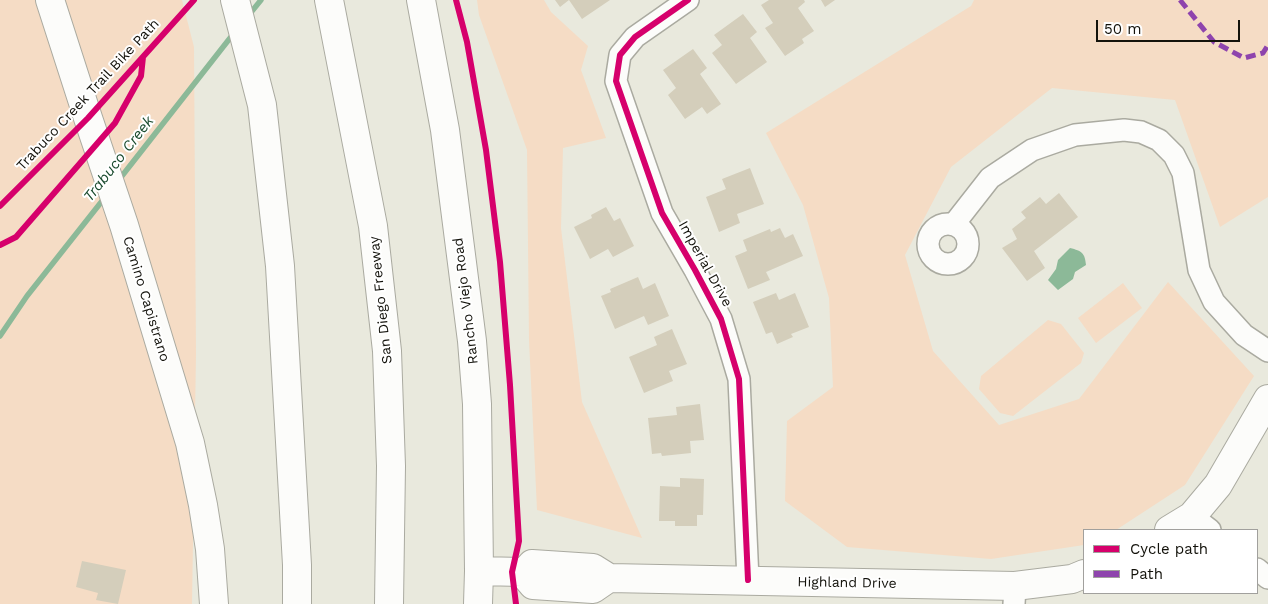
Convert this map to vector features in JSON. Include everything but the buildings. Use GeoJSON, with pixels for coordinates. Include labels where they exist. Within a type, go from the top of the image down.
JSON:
{"type":"FeatureCollection","features":[{"type":"Feature","properties":{"kind":"main road","name":"Camino Capistrano"},"geometry":{"type":"LineString","coordinates":[[50,0],[124,225],[190,443],[205,514],[214,604]]}},
{"type":"Feature","properties":{"kind":"main road"},"geometry":{"type":"LineString","coordinates":[[235,0],[262,105],[280,266],[297,565],[297,604]]}},
{"type":"Feature","properties":{"kind":"main road","name":"Rancho Viejo Road"},"geometry":{"type":"LineString","coordinates":[[421,0],[445,130],[472,341],[477,404],[478,604]]}},
{"type":"Feature","properties":{"kind":"main road","name":"San Diego Freeway"},"geometry":{"type":"LineString","coordinates":[[330,4],[373,226],[388,351],[391,466],[389,604]]}},
{"type":"Feature","properties":{"kind":"main road"},"geometry":{"type":"LineString","coordinates":[[1174,529],[1201,523],[1218,485],[1268,399]]}},
{"type":"Feature","properties":{"kind":"main road","name":"Highland Drive"},"geometry":{"type":"LineString","coordinates":[[479,571],[522,572],[533,585],[593,589],[609,578],[748,580],[1015,595],[1083,574]]}},
{"type":"Feature","properties":{"kind":"street","name":"Imperial Drive"},"geometry":{"type":"LineString","coordinates":[[688,0],[635,37],[620,55],[616,81],[662,213],[721,319],[739,379],[748,580]]}},
{"type":"Feature","properties":{"kind":"street"},"geometry":{"type":"LineString","coordinates":[[954,224],[990,178],[1032,150],[1075,135],[1124,130],[1141,132],[1158,140],[1174,155],[1183,173],[1198,270],[1214,302],[1244,335],[1268,351]]}},
{"type":"Feature","properties":{"kind":"street"},"geometry":{"type":"LineString","coordinates":[[1258,569],[1268,578]]}},
{"type":"Feature","properties":{"kind":"shaded area"},"geometry":{"type":"Polygon","coordinates":[[[0,0],[182,0],[194,47],[196,354],[192,604],[0,604],[0,0]]]}},
{"type":"Feature","properties":{"kind":"shaded area"},"geometry":{"type":"Polygon","coordinates":[[[477,0],[544,0],[551,12],[588,46],[581,70],[606,138],[563,148],[561,228],[582,402],[642,538],[537,510],[529,340],[527,150],[479,15],[477,0]]]}},
{"type":"Feature","properties":{"kind":"shaded area"},"geometry":{"type":"Polygon","coordinates":[[[974,0],[1268,0],[1268,197],[1220,227],[1175,100],[1052,88],[951,167],[905,255],[933,351],[999,425],[1079,399],[1168,282],[1254,376],[1185,485],[1118,529],[1083,529],[1083,545],[991,559],[847,547],[785,501],[787,421],[833,387],[829,298],[803,205],[766,133],[971,6],[974,0]]]}},
{"type":"Feature","properties":{"kind":"shaded area"},"geometry":{"type":"Polygon","coordinates":[[[1070,248],[1082,253],[1086,265],[1075,272],[1073,279],[1058,290],[1048,280],[1056,269],[1058,260],[1070,248]]]}},
{"type":"Feature","properties":{"kind":"shaded area"},"geometry":{"type":"Polygon","coordinates":[[[1123,283],[1142,308],[1096,343],[1078,318],[1123,283]]]}},
{"type":"Feature","properties":{"kind":"shaded area"},"geometry":{"type":"Polygon","coordinates":[[[1048,320],[1061,324],[1084,353],[1081,363],[1013,416],[1000,413],[979,389],[981,376],[1048,320]]]}},
{"type":"Feature","properties":{"kind":"waterway","name":"Trabuco Creek"},"geometry":{"type":"LineString","coordinates":[[248,16],[261,0]]}},
{"type":"Feature","properties":{"kind":"waterway","name":"Trabuco Creek"},"geometry":{"type":"LineString","coordinates":[[118,181],[234,33]]}},
{"type":"Feature","properties":{"kind":"waterway","name":"Trabuco Creek"},"geometry":{"type":"LineString","coordinates":[[0,336],[27,296],[106,196]]}},
{"type":"Feature","properties":{"kind":"marked path"},"geometry":{"type":"LineString","coordinates":[[1180,0],[1214,42],[1244,58],[1263,53],[1268,45]]}},
{"type":"Feature","properties":{"kind":"cycle path","name":"Trabuco Creek Trail Bike Path"},"geometry":{"type":"LineString","coordinates":[[0,206],[88,118],[194,0]]}},
{"type":"Feature","properties":{"kind":"cycle path"},"geometry":{"type":"LineString","coordinates":[[456,0],[467,42],[486,150],[500,262],[510,385],[519,541],[512,572],[516,604]]}},
{"type":"Feature","properties":{"kind":"cycle path"},"geometry":{"type":"LineString","coordinates":[[688,0],[635,37],[620,55],[616,81],[662,213],[721,319],[739,379],[748,580]]}},
{"type":"Feature","properties":{"kind":"cycle path","name":"Trabuco Creek Trail Bike Path"},"geometry":{"type":"LineString","coordinates":[[0,245],[16,237],[115,123],[141,76],[143,57]]}}]}
